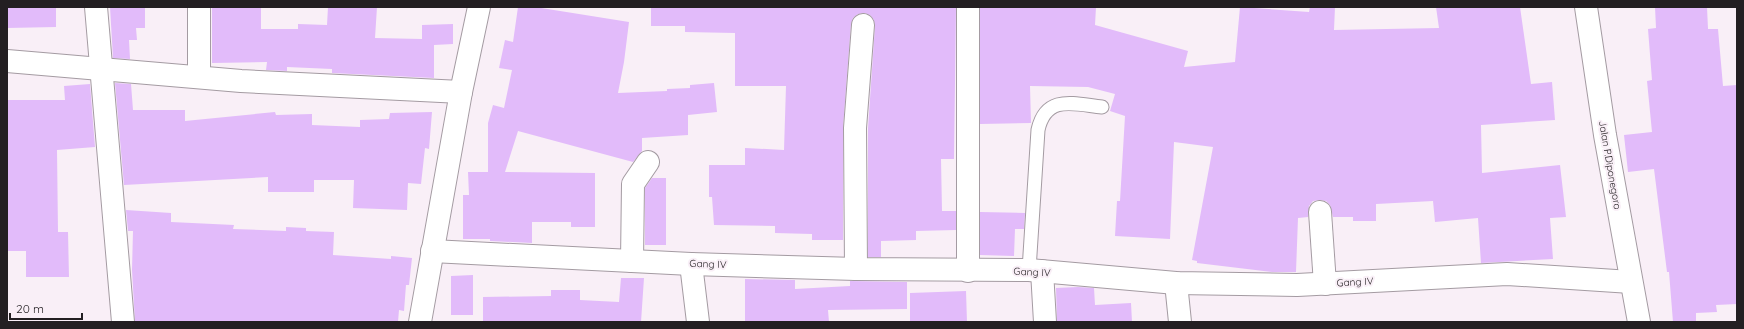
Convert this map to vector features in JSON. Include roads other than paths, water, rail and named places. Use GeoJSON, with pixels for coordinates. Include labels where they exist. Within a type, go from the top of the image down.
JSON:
{"type":"FeatureCollection","features":[{"type":"Feature","properties":{"kind":"street"},"geometry":{"type":"LineString","coordinates":[[96,7],[123,322]]}},
{"type":"Feature","properties":{"kind":"street"},"geometry":{"type":"LineString","coordinates":[[199,7],[199,77]]}},
{"type":"Feature","properties":{"kind":"street"},"geometry":{"type":"LineString","coordinates":[[420,322],[461,92],[479,7]]}},
{"type":"Feature","properties":{"kind":"street"},"geometry":{"type":"LineString","coordinates":[[968,7],[968,271]]}},
{"type":"Feature","properties":{"kind":"street","name":"Jalan P.Diponegoro"},"geometry":{"type":"LineString","coordinates":[[1586,7],[1605,135],[1639,322]]}},
{"type":"Feature","properties":{"kind":"street"},"geometry":{"type":"LineString","coordinates":[[856,269],[855,128],[863,25]]}},
{"type":"Feature","properties":{"kind":"street"},"geometry":{"type":"LineString","coordinates":[[7,61],[241,81],[461,92]]}},
{"type":"Feature","properties":{"kind":"street"},"geometry":{"type":"LineString","coordinates":[[632,261],[632,184],[648,162]]}},
{"type":"Feature","properties":{"kind":"street"},"geometry":{"type":"LineString","coordinates":[[1320,212],[1326,284]]}},
{"type":"Feature","properties":{"kind":"street","name":"Gang IV"},"geometry":{"type":"LineString","coordinates":[[432,251],[691,264],[856,269],[1035,271],[1176,283],[1297,285],[1507,274],[1631,282]]}},
{"type":"Feature","properties":{"kind":"street"},"geometry":{"type":"LineString","coordinates":[[691,264],[698,322]]}},
{"type":"Feature","properties":{"kind":"street"},"geometry":{"type":"LineString","coordinates":[[1035,271],[1045,322]]}},
{"type":"Feature","properties":{"kind":"street"},"geometry":{"type":"LineString","coordinates":[[1176,283],[1180,322]]}},
{"type":"Feature","properties":{"kind":"lane"},"geometry":{"type":"LineString","coordinates":[[1035,271],[1038,130],[1043,114],[1058,104],[1069,103],[1102,107]]}}]}
